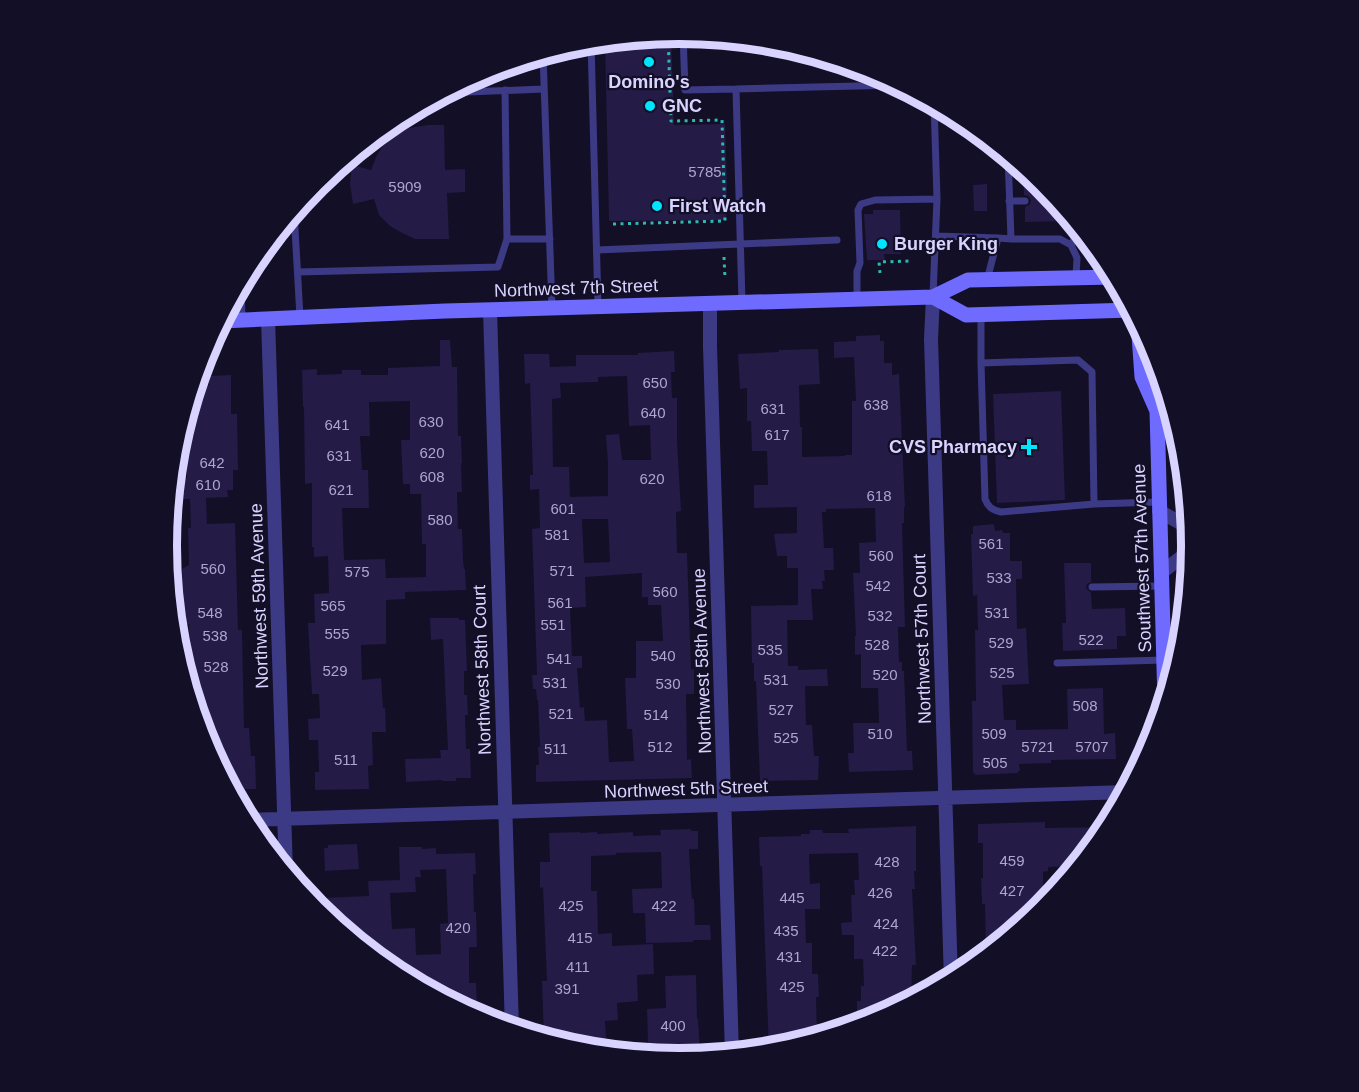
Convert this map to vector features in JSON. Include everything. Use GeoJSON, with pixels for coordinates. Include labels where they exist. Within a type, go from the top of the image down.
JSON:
{"type":"FeatureCollection","features":[{"type":"Feature","properties":{"kind":"main road","name":"Northwest 7th Street"},"geometry":{"type":"LineString","coordinates":[[231,321],[598,306],[933,297],[968,280],[1104,277]]}},
{"type":"Feature","properties":{"kind":"main road"},"geometry":{"type":"LineString","coordinates":[[933,297],[966,315],[1123,310]]}},
{"type":"Feature","properties":{"kind":"main road"},"geometry":{"type":"LineString","coordinates":[[1140,345],[1142,377],[1157,411]]}},
{"type":"Feature","properties":{"kind":"main road"},"geometry":{"type":"LineString","coordinates":[[1157,411],[1160,401]]}},
{"type":"Feature","properties":{"kind":"main road","name":"Southwest 57th Avenue"},"geometry":{"type":"LineString","coordinates":[[1157,411],[1162,579],[1171,649]]}},
{"type":"Feature","properties":{"kind":"street","name":"Northwest 57th Court"},"geometry":{"type":"LineString","coordinates":[[933,297],[931,339],[951,969]]}},
{"type":"Feature","properties":{"kind":"street","name":"Northwest 58th Avenue"},"geometry":{"type":"LineString","coordinates":[[710,303],[732,1045]]}},
{"type":"Feature","properties":{"kind":"street","name":"Northwest 58th Court"},"geometry":{"type":"LineString","coordinates":[[490,310],[512,1020]]}},
{"type":"Feature","properties":{"kind":"street","name":"Northwest 59th Avenue"},"geometry":{"type":"LineString","coordinates":[[268,319],[286,858]]}},
{"type":"Feature","properties":{"kind":"street"},"geometry":{"type":"LineString","coordinates":[[1159,507],[1181,522]]}},
{"type":"Feature","properties":{"kind":"street"},"geometry":{"type":"LineString","coordinates":[[1162,579],[1182,557]]}},
{"type":"Feature","properties":{"kind":"street","name":"Northwest 5th Street"},"geometry":{"type":"LineString","coordinates":[[258,819],[1117,792]]}},
{"type":"Feature","properties":{"kind":"lane"},"geometry":{"type":"LineString","coordinates":[[683,44],[685,90],[880,85]]}},
{"type":"Feature","properties":{"kind":"lane"},"geometry":{"type":"LineString","coordinates":[[591,51],[598,306]]}},
{"type":"Feature","properties":{"kind":"lane"},"geometry":{"type":"LineString","coordinates":[[543,63],[552,308]]}},
{"type":"Feature","properties":{"kind":"lane"},"geometry":{"type":"LineString","coordinates":[[464,92],[544,89]]}},
{"type":"Feature","properties":{"kind":"lane"},"geometry":{"type":"LineString","coordinates":[[736,89],[742,302]]}},
{"type":"Feature","properties":{"kind":"lane"},"geometry":{"type":"LineString","coordinates":[[298,272],[498,267],[507,239],[505,90]]}},
{"type":"Feature","properties":{"kind":"lane"},"geometry":{"type":"LineString","coordinates":[[933,297],[937,199],[934,113]]}},
{"type":"Feature","properties":{"kind":"lane"},"geometry":{"type":"LineString","coordinates":[[1010,167],[1011,239]]}},
{"type":"Feature","properties":{"kind":"lane"},"geometry":{"type":"LineString","coordinates":[[857,299],[857,271],[860,263],[858,210],[861,204],[875,200],[937,199]]}},
{"type":"Feature","properties":{"kind":"lane"},"geometry":{"type":"LineString","coordinates":[[1009,201],[1025,201]]}},
{"type":"Feature","properties":{"kind":"lane"},"geometry":{"type":"LineString","coordinates":[[295,224],[300,317]]}},
{"type":"Feature","properties":{"kind":"lane"},"geometry":{"type":"LineString","coordinates":[[936,236],[1060,239],[1071,245],[1077,258],[1076,278]]}},
{"type":"Feature","properties":{"kind":"lane"},"geometry":{"type":"LineString","coordinates":[[1071,245],[1075,237]]}},
{"type":"Feature","properties":{"kind":"lane"},"geometry":{"type":"LineString","coordinates":[[507,239],[550,238]]}},
{"type":"Feature","properties":{"kind":"lane"},"geometry":{"type":"LineString","coordinates":[[987,280],[998,238]]}},
{"type":"Feature","properties":{"kind":"lane"},"geometry":{"type":"LineString","coordinates":[[597,250],[837,240]]}},
{"type":"Feature","properties":{"kind":"lane"},"geometry":{"type":"LineString","coordinates":[[241,300],[242,320]]}},
{"type":"Feature","properties":{"kind":"lane"},"geometry":{"type":"LineString","coordinates":[[981,315],[985,499],[988,506],[1001,512],[1094,504],[1159,507]]}},
{"type":"Feature","properties":{"kind":"lane"},"geometry":{"type":"LineString","coordinates":[[981,363],[1078,360],[1092,372],[1094,504]]}},
{"type":"Feature","properties":{"kind":"lane"},"geometry":{"type":"LineString","coordinates":[[1092,587],[1162,579]]}},
{"type":"Feature","properties":{"kind":"lane"},"geometry":{"type":"LineString","coordinates":[[1058,663],[1169,659]]}},
{"type":"Feature","properties":{"kind":"path"},"geometry":{"type":"LineString","coordinates":[[613,224],[725,221],[722,120],[671,121],[668,44]]}},
{"type":"Feature","properties":{"kind":"path"},"geometry":{"type":"LineString","coordinates":[[724,257],[725,278]]}},
{"type":"Feature","properties":{"kind":"path"},"geometry":{"type":"LineString","coordinates":[[880,273],[879,262],[910,261]]}},
{"type":"Feature","properties":{"kind":"building"},"geometry":{"type":"Polygon","coordinates":[[[671,44],[674,125],[725,124],[726,220],[609,221],[605,49],[671,44]]]}},
{"type":"Feature","properties":{"kind":"building"},"geometry":{"type":"Polygon","coordinates":[[[444,125],[445,170],[465,169],[465,192],[447,193],[449,239],[415,239],[402,233],[390,226],[379,215],[374,199],[353,204],[350,184],[352,165],[371,170],[385,143],[409,128],[444,125]]]}},
{"type":"Feature","properties":{"kind":"building"},"geometry":{"type":"Polygon","coordinates":[[[1023,180],[1062,221],[1025,222],[1025,207],[1030,204],[1031,200],[1024,195],[1023,180]]]}},
{"type":"Feature","properties":{"kind":"building"},"geometry":{"type":"Polygon","coordinates":[[[987,184],[987,211],[974,211],[973,185],[987,184]]]}},
{"type":"Feature","properties":{"kind":"building"},"geometry":{"type":"Polygon","coordinates":[[[873,210],[900,210],[901,254],[884,254],[885,260],[867,260],[864,214],[873,214],[873,210]]]}},
{"type":"Feature","properties":{"kind":"building"},"geometry":{"type":"Polygon","coordinates":[[[880,335],[880,341],[884,341],[884,363],[892,363],[892,375],[899,374],[905,507],[904,523],[902,523],[905,627],[898,627],[899,662],[902,662],[902,671],[904,671],[907,751],[912,751],[913,770],[849,772],[848,753],[854,753],[853,723],[879,723],[878,688],[861,688],[861,654],[855,655],[853,573],[860,573],[859,543],[876,542],[875,508],[826,509],[826,512],[822,512],[824,548],[833,548],[834,570],[824,570],[823,589],[811,589],[813,620],[787,620],[788,666],[798,666],[798,670],[827,669],[828,686],[805,686],[806,725],[812,725],[814,756],[819,756],[818,780],[760,781],[756,681],[754,681],[754,663],[752,663],[751,606],[798,605],[798,568],[787,568],[787,556],[777,556],[774,534],[797,533],[797,507],[754,508],[754,485],[768,485],[767,451],[752,451],[751,421],[747,421],[747,388],[740,389],[738,354],[818,349],[820,384],[799,385],[802,457],[845,456],[852,455],[852,401],[856,401],[854,357],[834,358],[834,342],[856,341],[856,336],[880,335]]]}},
{"type":"Feature","properties":{"kind":"building"},"geometry":{"type":"Polygon","coordinates":[[[440,340],[450,340],[452,367],[457,367],[458,436],[461,436],[462,463],[462,492],[457,492],[458,529],[462,529],[466,590],[405,592],[405,599],[386,600],[386,644],[361,645],[362,680],[381,678],[383,708],[385,708],[386,732],[372,732],[373,765],[368,766],[369,789],[315,790],[315,772],[319,772],[318,740],[309,740],[308,719],[320,718],[319,694],[312,694],[308,623],[315,623],[314,594],[329,593],[328,556],[314,557],[314,547],[312,547],[312,483],[305,484],[302,370],[317,369],[317,375],[342,374],[342,370],[361,370],[361,375],[388,375],[388,368],[440,366],[440,340]],[[410,401],[369,402],[370,436],[360,436],[362,470],[368,470],[369,508],[342,508],[344,560],[385,559],[386,578],[426,577],[426,544],[422,544],[421,494],[410,494],[410,484],[403,484],[401,440],[410,440],[410,401]]]}},
{"type":"Feature","properties":{"kind":"building"},"geometry":{"type":"Polygon","coordinates":[[[674,351],[675,372],[671,372],[672,398],[677,398],[681,511],[676,512],[677,553],[687,553],[691,670],[694,669],[694,694],[686,694],[687,760],[691,759],[692,778],[536,782],[536,765],[539,765],[538,747],[540,747],[538,700],[536,689],[533,689],[532,675],[537,675],[532,529],[540,528],[539,489],[530,490],[530,475],[533,475],[530,383],[525,384],[524,354],[549,354],[550,367],[576,366],[576,355],[638,355],[638,353],[674,351]],[[627,376],[598,377],[598,382],[560,383],[561,398],[552,399],[553,467],[569,467],[570,497],[608,496],[606,435],[619,434],[622,460],[651,460],[650,425],[629,426],[627,376]],[[582,519],[584,563],[610,562],[608,519],[582,519]],[[642,573],[585,577],[586,607],[570,608],[572,656],[582,656],[582,668],[577,668],[580,708],[584,707],[585,721],[607,720],[609,762],[634,761],[632,729],[627,729],[625,678],[636,678],[636,641],[663,641],[661,605],[648,605],[648,597],[642,597],[642,573]]]}},
{"type":"Feature","properties":{"kind":"building"},"geometry":{"type":"Polygon","coordinates":[[[231,375],[231,414],[237,414],[238,470],[233,470],[233,490],[227,490],[228,497],[206,498],[207,524],[235,523],[238,630],[242,630],[244,728],[249,728],[251,756],[255,756],[256,789],[240,789],[215,738],[194,676],[190,656],[189,624],[184,624],[182,569],[189,565],[188,528],[191,528],[190,499],[184,499],[183,478],[187,478],[186,452],[194,416],[204,385],[209,385],[209,376],[231,375]]]}},
{"type":"Feature","properties":{"kind":"building","name":"CVS Pharmacy"},"geometry":{"type":"Polygon","coordinates":[[[1061,391],[1065,500],[997,503],[993,394],[1061,391]]]}},
{"type":"Feature","properties":{"kind":"building"},"geometry":{"type":"Polygon","coordinates":[[[994,524],[995,531],[1002,530],[1003,533],[1010,533],[1010,561],[1022,561],[1022,579],[1016,579],[1017,629],[1026,628],[1029,684],[1002,685],[1004,720],[1016,720],[1016,730],[1068,729],[1067,689],[1103,688],[1104,734],[1115,733],[1116,759],[1051,760],[1051,763],[1019,764],[1018,773],[975,775],[973,773],[972,701],[976,701],[975,630],[978,630],[977,595],[973,596],[971,534],[973,534],[973,526],[994,524]]]}},
{"type":"Feature","properties":{"kind":"building"},"geometry":{"type":"Polygon","coordinates":[[[1064,563],[1091,563],[1091,582],[1086,588],[1091,593],[1092,609],[1125,608],[1126,636],[1117,636],[1117,649],[1063,651],[1062,623],[1066,623],[1064,563]]]}},
{"type":"Feature","properties":{"kind":"building"},"geometry":{"type":"Polygon","coordinates":[[[430,618],[465,620],[467,671],[464,671],[464,695],[467,695],[468,715],[465,715],[466,749],[470,749],[471,778],[456,778],[456,781],[406,782],[405,759],[441,758],[440,750],[448,750],[443,639],[431,640],[430,618]]]}},
{"type":"Feature","properties":{"kind":"building"},"geometry":{"type":"Polygon","coordinates":[[[1045,822],[1045,828],[1095,827],[1066,866],[1048,867],[1048,871],[1043,872],[1043,892],[1011,924],[986,944],[985,904],[982,904],[981,878],[983,878],[983,843],[978,843],[978,824],[1045,822]]]}},
{"type":"Feature","properties":{"kind":"building"},"geometry":{"type":"Polygon","coordinates":[[[916,826],[915,889],[912,889],[916,965],[912,965],[911,992],[857,1016],[857,1001],[861,1001],[861,986],[864,986],[863,959],[854,959],[854,935],[842,935],[841,923],[852,922],[851,895],[855,895],[854,880],[859,880],[858,853],[809,854],[810,884],[820,883],[820,909],[805,909],[806,943],[812,943],[812,973],[818,974],[817,1029],[769,1040],[759,837],[801,836],[801,834],[810,834],[810,830],[822,830],[823,833],[849,833],[848,829],[916,826]]]}},
{"type":"Feature","properties":{"kind":"building"},"geometry":{"type":"Polygon","coordinates":[[[691,829],[691,831],[698,831],[698,849],[689,849],[695,925],[710,925],[711,940],[646,943],[645,913],[633,913],[632,889],[662,888],[661,852],[591,856],[591,891],[597,891],[598,934],[612,933],[612,946],[653,944],[654,974],[637,975],[638,1001],[617,1003],[618,1020],[605,1021],[606,1043],[544,1029],[542,981],[547,981],[540,862],[550,862],[549,833],[633,832],[633,836],[661,835],[660,830],[691,829]]]}},
{"type":"Feature","properties":{"kind":"building"},"geometry":{"type":"Polygon","coordinates":[[[357,844],[359,869],[325,871],[324,848],[328,848],[328,845],[357,844]]]}},
{"type":"Feature","properties":{"kind":"building"},"geometry":{"type":"Polygon","coordinates":[[[399,847],[436,848],[436,854],[475,853],[476,874],[473,874],[477,947],[469,947],[469,983],[476,983],[477,1006],[457,997],[400,964],[348,924],[321,898],[369,896],[368,881],[400,880],[399,847]],[[446,869],[420,870],[421,877],[415,877],[416,892],[390,893],[392,929],[415,928],[416,955],[441,954],[440,924],[448,923],[446,869]]]}},
{"type":"Feature","properties":{"kind":"building"},"geometry":{"type":"Polygon","coordinates":[[[696,975],[700,1047],[616,1044],[648,1043],[647,1009],[666,1008],[665,976],[696,975]]]}},
{"type":"Feature","properties":{"kind":"place","name":"Domino's"},"geometry":{"type":"Point","coordinates":[649,62]}},
{"type":"Feature","properties":{"kind":"place","name":"GNC"},"geometry":{"type":"Point","coordinates":[650,106]}},
{"type":"Feature","properties":{"kind":"place","name":"First Watch"},"geometry":{"type":"Point","coordinates":[657,206]}},
{"type":"Feature","properties":{"kind":"place","name":"Burger King"},"geometry":{"type":"Point","coordinates":[882,244]}},
{"type":"Feature","properties":{"kind":"place","name":"CVS Pharmacy"},"geometry":{"type":"Point","coordinates":[1029,447]}}]}
